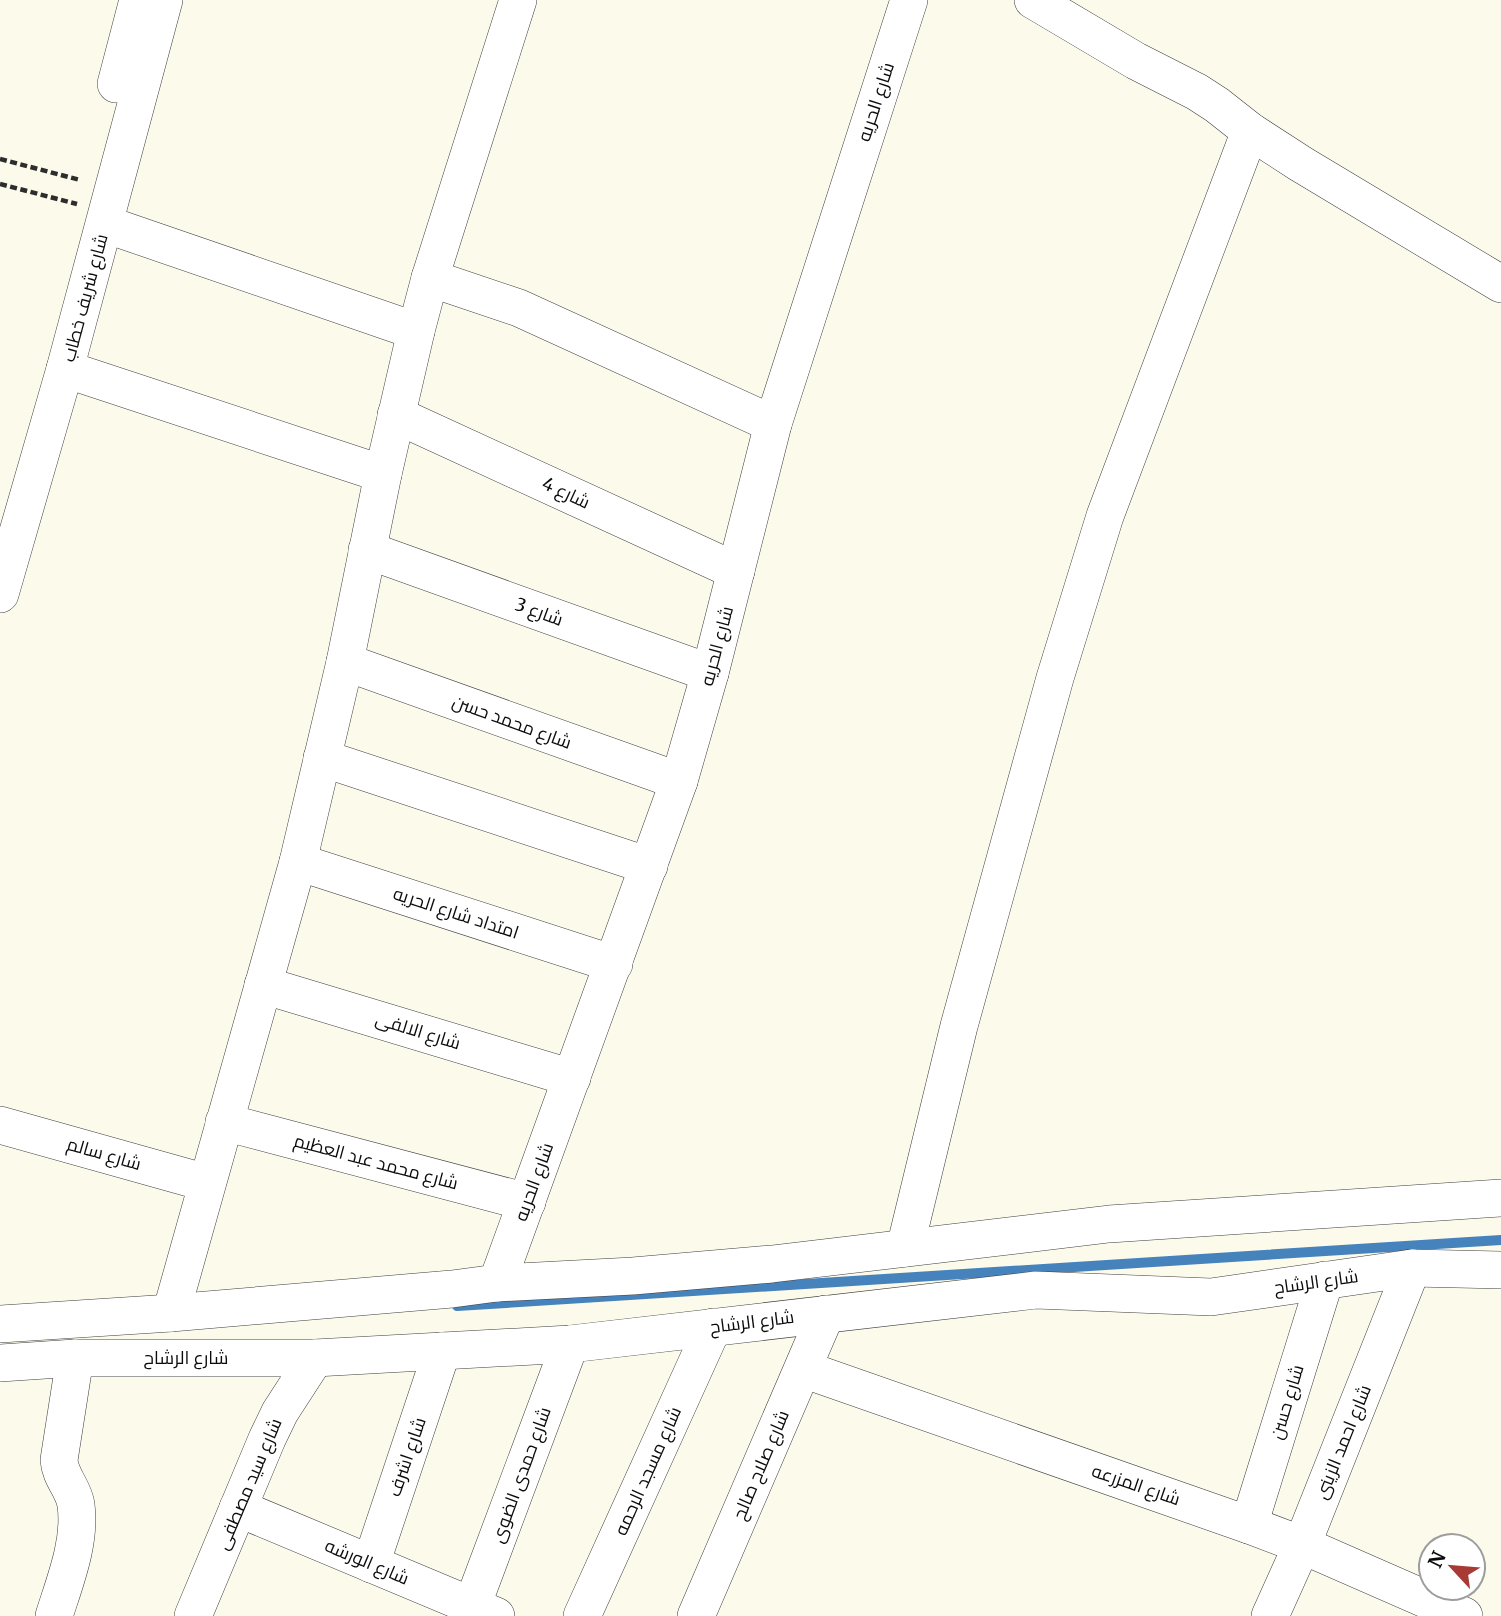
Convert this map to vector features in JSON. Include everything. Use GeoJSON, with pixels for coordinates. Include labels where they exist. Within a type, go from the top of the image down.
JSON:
{"type":"FeatureCollection","features":[{"type":"Feature","properties":{"kind":"street","name":"شارع شريف خطاب"},"geometry":{"type":"LineString","coordinates":[[0,594],[65,369],[93,204],[138,0]]}},
{"type":"Feature","properties":{"kind":"street","name":"شارع شريف خطاب"},"geometry":{"type":"LineString","coordinates":[[0,512],[93,204],[164,0]]}},
{"type":"Feature","properties":{"kind":"street"},"geometry":{"type":"LineString","coordinates":[[170,1313],[298,862],[345,662],[396,415],[430,278],[518,0]]}},
{"type":"Feature","properties":{"kind":"street","name":"شارع الحريه"},"geometry":{"type":"LineString","coordinates":[[497,1283],[679,781],[710,673],[773,424],[909,0]]}},
{"type":"Feature","properties":{"kind":"street"},"geometry":{"type":"LineString","coordinates":[[1033,0],[1136,61],[1207,98],[1250,131],[1501,284]]}},
{"type":"Feature","properties":{"kind":"street"},"geometry":{"type":"LineString","coordinates":[[905,1248],[958,1026],[1055,678],[1101,529],[1250,131]]}},
{"type":"Feature","properties":{"kind":"street"},"geometry":{"type":"LineString","coordinates":[[93,204],[416,331]]}},
{"type":"Feature","properties":{"kind":"street"},"geometry":{"type":"LineString","coordinates":[[430,278],[519,308],[773,424]]}},
{"type":"Feature","properties":{"kind":"street"},"geometry":{"type":"LineString","coordinates":[[65,369],[383,474]]}},
{"type":"Feature","properties":{"kind":"street","name":"شارع 4"},"geometry":{"type":"LineString","coordinates":[[396,415],[736,571]]}},
{"type":"Feature","properties":{"kind":"street","name":"شارع 3"},"geometry":{"type":"LineString","coordinates":[[367,550],[710,673]]}},
{"type":"Feature","properties":{"kind":"street","name":"شارع محمد حسن"},"geometry":{"type":"LineString","coordinates":[[345,662],[679,781]]}},
{"type":"Feature","properties":{"kind":"street"},"geometry":{"type":"LineString","coordinates":[[322,758],[649,866]]}},
{"type":"Feature","properties":{"kind":"street","name":"امتداد شارع الحريه"},"geometry":{"type":"LineString","coordinates":[[298,862],[614,964]]}},
{"type":"Feature","properties":{"kind":"street","name":"شارع الالفى"},"geometry":{"type":"LineString","coordinates":[[263,985],[572,1078]]}},
{"type":"Feature","properties":{"kind":"street","name":"شارع محمد عبد العظيم"},"geometry":{"type":"LineString","coordinates":[[225,1122],[527,1202]]}},
{"type":"Feature","properties":{"kind":"street","name":"شارع سالم"},"geometry":{"type":"LineString","coordinates":[[0,1125],[207,1183]]}},
{"type":"Feature","properties":{"kind":"street"},"geometry":{"type":"LineString","coordinates":[[0,1324],[170,1313],[497,1283],[688,1271],[1109,1224],[1501,1198]]}},
{"type":"Feature","properties":{"kind":"street","name":"شارع الرشاح"},"geometry":{"type":"LineString","coordinates":[[0,1363],[75,1358],[315,1358],[570,1344],[1036,1290],[1211,1297],[1412,1268],[1501,1270]]}},
{"type":"Feature","properties":{"kind":"street","name":"شارع احمد الزينى"},"geometry":{"type":"LineString","coordinates":[[1270,1616],[1302,1545],[1412,1268]]}},
{"type":"Feature","properties":{"kind":"street","name":"شارع حسن"},"geometry":{"type":"LineString","coordinates":[[1249,1525],[1325,1280]]}},
{"type":"Feature","properties":{"kind":"street","name":"شارع صلاح صالح"},"geometry":{"type":"LineString","coordinates":[[696,1616],[826,1314]]}},
{"type":"Feature","properties":{"kind":"street","name":"شارع مسجد الرحمه"},"geometry":{"type":"LineString","coordinates":[[582,1616],[713,1327]]}},
{"type":"Feature","properties":{"kind":"street","name":"شارع حمدى الضوى"},"geometry":{"type":"LineString","coordinates":[[484,1611],[570,1344]]}},
{"type":"Feature","properties":{"kind":"street","name":"شارع اشرف"},"geometry":{"type":"LineString","coordinates":[[370,1564],[442,1351]]}},
{"type":"Feature","properties":{"kind":"street"},"geometry":{"type":"LineString","coordinates":[[54,1616],[76,1531],[76,1502],[60,1472],[59,1460],[75,1358]]}},
{"type":"Feature","properties":{"kind":"street","name":"شارع سيد مصطفى"},"geometry":{"type":"LineString","coordinates":[[198,1615],[271,1430],[315,1358]]}},
{"type":"Feature","properties":{"kind":"street","name":"شارع المزرعه"},"geometry":{"type":"LineString","coordinates":[[803,1369],[1249,1525],[1302,1545],[1464,1616]]}},
{"type":"Feature","properties":{"kind":"street","name":"شارع الورشه"},"geometry":{"type":"LineString","coordinates":[[238,1508],[484,1611]]}},
{"type":"Feature","properties":{"kind":"path"},"geometry":{"type":"LineString","coordinates":[[0,159],[93,204]]}},
{"type":"Feature","properties":{"kind":"path"},"geometry":{"type":"LineString","coordinates":[[0,184],[93,204]]}},
{"type":"Feature","properties":{"kind":"waterway"},"geometry":{"type":"LineString","coordinates":[[457,1306],[1501,1240]]}}]}
